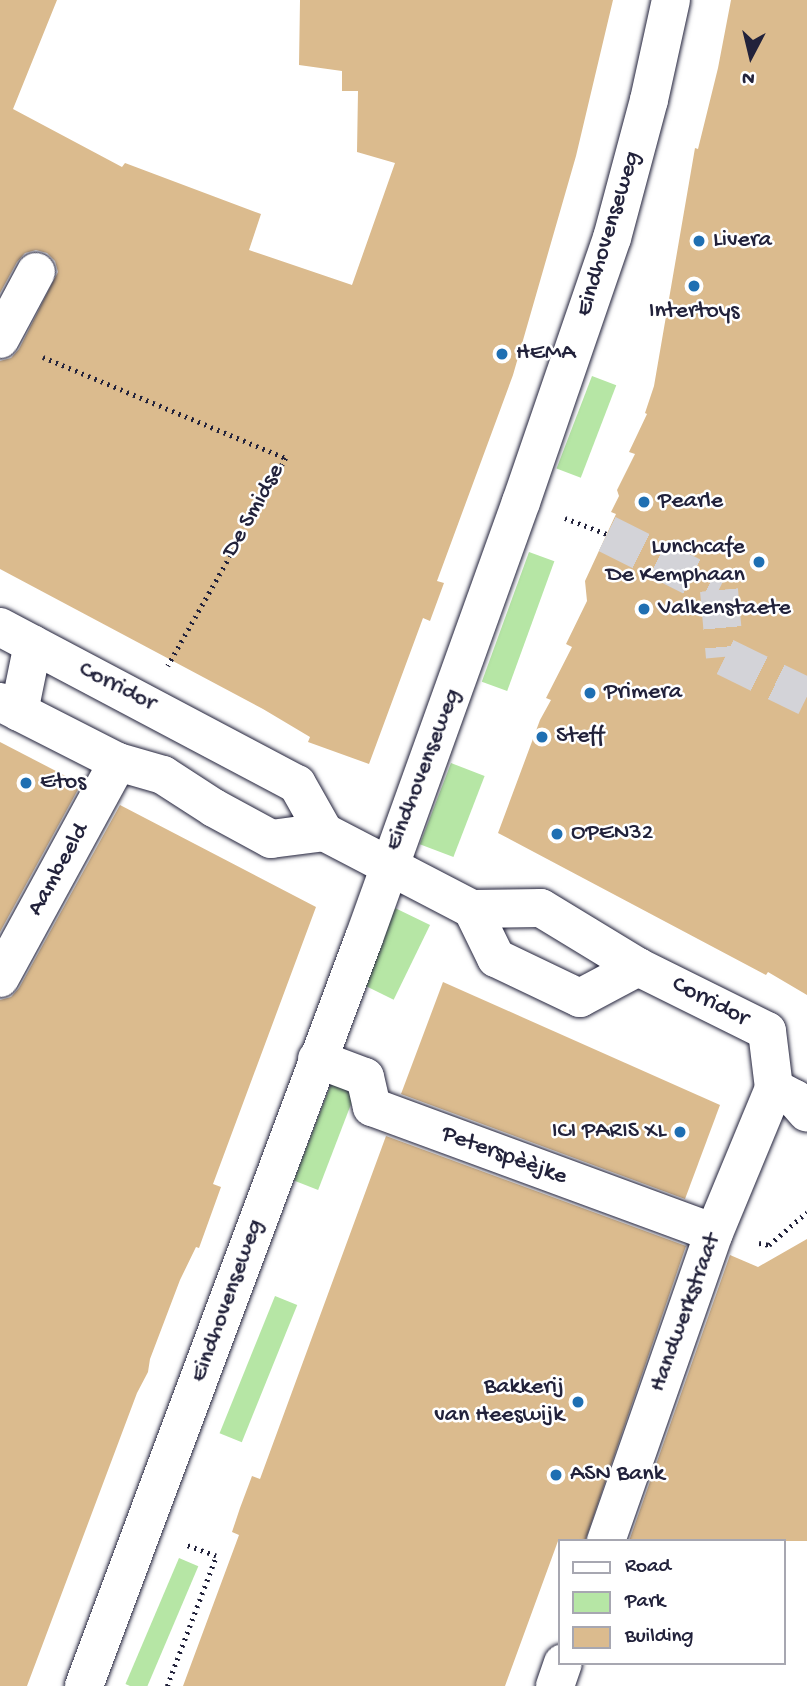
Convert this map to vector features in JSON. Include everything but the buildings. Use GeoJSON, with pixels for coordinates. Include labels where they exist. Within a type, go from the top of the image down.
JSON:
{"type":"FeatureCollection","features":[{"type":"Feature","properties":{"kind":"street","name":"Eindhovenseweg"},"geometry":{"type":"LineString","coordinates":[[84,1686],[388,864],[458,683],[612,238],[649,100],[670,0]]}},
{"type":"Feature","properties":{"kind":"street"},"geometry":{"type":"LineString","coordinates":[[0,339],[36,272]]}},
{"type":"Feature","properties":{"kind":"street","name":"Corridor"},"geometry":{"type":"LineString","coordinates":[[324,832],[297,783],[148,702],[16,636],[9,707],[118,762],[163,775],[214,808],[271,839],[324,832],[472,909],[541,908],[638,967],[767,1031],[796,1094]]}},
{"type":"Feature","properties":{"kind":"street"},"geometry":{"type":"LineString","coordinates":[[163,775],[200,732]]}},
{"type":"Feature","properties":{"kind":"street","name":"Aambeeld"},"geometry":{"type":"LineString","coordinates":[[0,978],[118,762]]}},
{"type":"Feature","properties":{"kind":"street"},"geometry":{"type":"LineString","coordinates":[[472,909],[496,958],[580,998],[638,967]]}},
{"type":"Feature","properties":{"kind":"street","name":"Peterspèèjke"},"geometry":{"type":"LineString","coordinates":[[317,1059],[365,1077],[372,1107],[714,1233]]}},
{"type":"Feature","properties":{"kind":"street","name":"Handwerkstraat"},"geometry":{"type":"LineString","coordinates":[[607,1539],[714,1233],[796,1094]]}},
{"type":"Feature","properties":{"kind":"street"},"geometry":{"type":"LineString","coordinates":[[555,1686],[562,1665]]}},
{"type":"Feature","properties":{"kind":"path","name":"De Smidse"},"geometry":{"type":"LineString","coordinates":[[0,339],[286,458],[148,702]]}},
{"type":"Feature","properties":{"kind":"path"},"geometry":{"type":"LineString","coordinates":[[143,1528],[216,1556],[167,1686]]}},
{"type":"Feature","properties":{"kind":"green space"},"geometry":{"type":"Polygon","coordinates":[[[592,376],[616,385],[581,478],[557,468],[592,376]]]}},
{"type":"Feature","properties":{"kind":"green space"},"geometry":{"type":"Polygon","coordinates":[[[529,552],[554,561],[507,691],[482,682],[529,552]]]}},
{"type":"Feature","properties":{"kind":"green space"},"geometry":{"type":"Polygon","coordinates":[[[451,763],[485,776],[453,857],[420,844],[451,763]]]}},
{"type":"Feature","properties":{"kind":"green space"},"geometry":{"type":"Polygon","coordinates":[[[395,908],[430,925],[394,1000],[359,983],[395,908]]]}},
{"type":"Feature","properties":{"kind":"green space"},"geometry":{"type":"Polygon","coordinates":[[[334,1076],[358,1085],[318,1190],[294,1181],[334,1076]]]}},
{"type":"Feature","properties":{"kind":"green space"},"geometry":{"type":"Polygon","coordinates":[[[275,1296],[297,1305],[242,1442],[220,1433],[275,1296]]]}},
{"type":"Feature","properties":{"kind":"green space"},"geometry":{"type":"Polygon","coordinates":[[[179,1558],[198,1566],[147,1686],[125,1684],[179,1558]]]}},
{"type":"Feature","properties":{"kind":"tunnel"},"geometry":{"type":"LineString","coordinates":[[607,534],[719,590],[725,657],[807,697]]}},
{"type":"Feature","properties":{"kind":"place","name":"Livera"},"geometry":{"type":"Point","coordinates":[699,241]}},
{"type":"Feature","properties":{"kind":"place","name":"Intertoys"},"geometry":{"type":"Point","coordinates":[694,286]}},
{"type":"Feature","properties":{"kind":"place","name":"HEMA"},"geometry":{"type":"Point","coordinates":[502,354]}},
{"type":"Feature","properties":{"kind":"place","name":"Pearle"},"geometry":{"type":"Point","coordinates":[644,502]}},
{"type":"Feature","properties":{"kind":"place","name":"Lunchcafe De Kemphaan"},"geometry":{"type":"Point","coordinates":[759,562]}},
{"type":"Feature","properties":{"kind":"place","name":"Valkenstaete"},"geometry":{"type":"Point","coordinates":[644,609]}},
{"type":"Feature","properties":{"kind":"place","name":"Primera"},"geometry":{"type":"Point","coordinates":[590,693]}},
{"type":"Feature","properties":{"kind":"place","name":"Steff"},"geometry":{"type":"Point","coordinates":[542,737]}},
{"type":"Feature","properties":{"kind":"place","name":"Etos"},"geometry":{"type":"Point","coordinates":[26,783]}},
{"type":"Feature","properties":{"kind":"place","name":"OPEN32"},"geometry":{"type":"Point","coordinates":[557,834]}},
{"type":"Feature","properties":{"kind":"place","name":"ICI PARIS XL"},"geometry":{"type":"Point","coordinates":[680,1132]}},
{"type":"Feature","properties":{"kind":"place","name":"Bakkerij van Heeswijk"},"geometry":{"type":"Point","coordinates":[578,1402]}},
{"type":"Feature","properties":{"kind":"place","name":"ASN Bank"},"geometry":{"type":"Point","coordinates":[556,1475]}}]}
